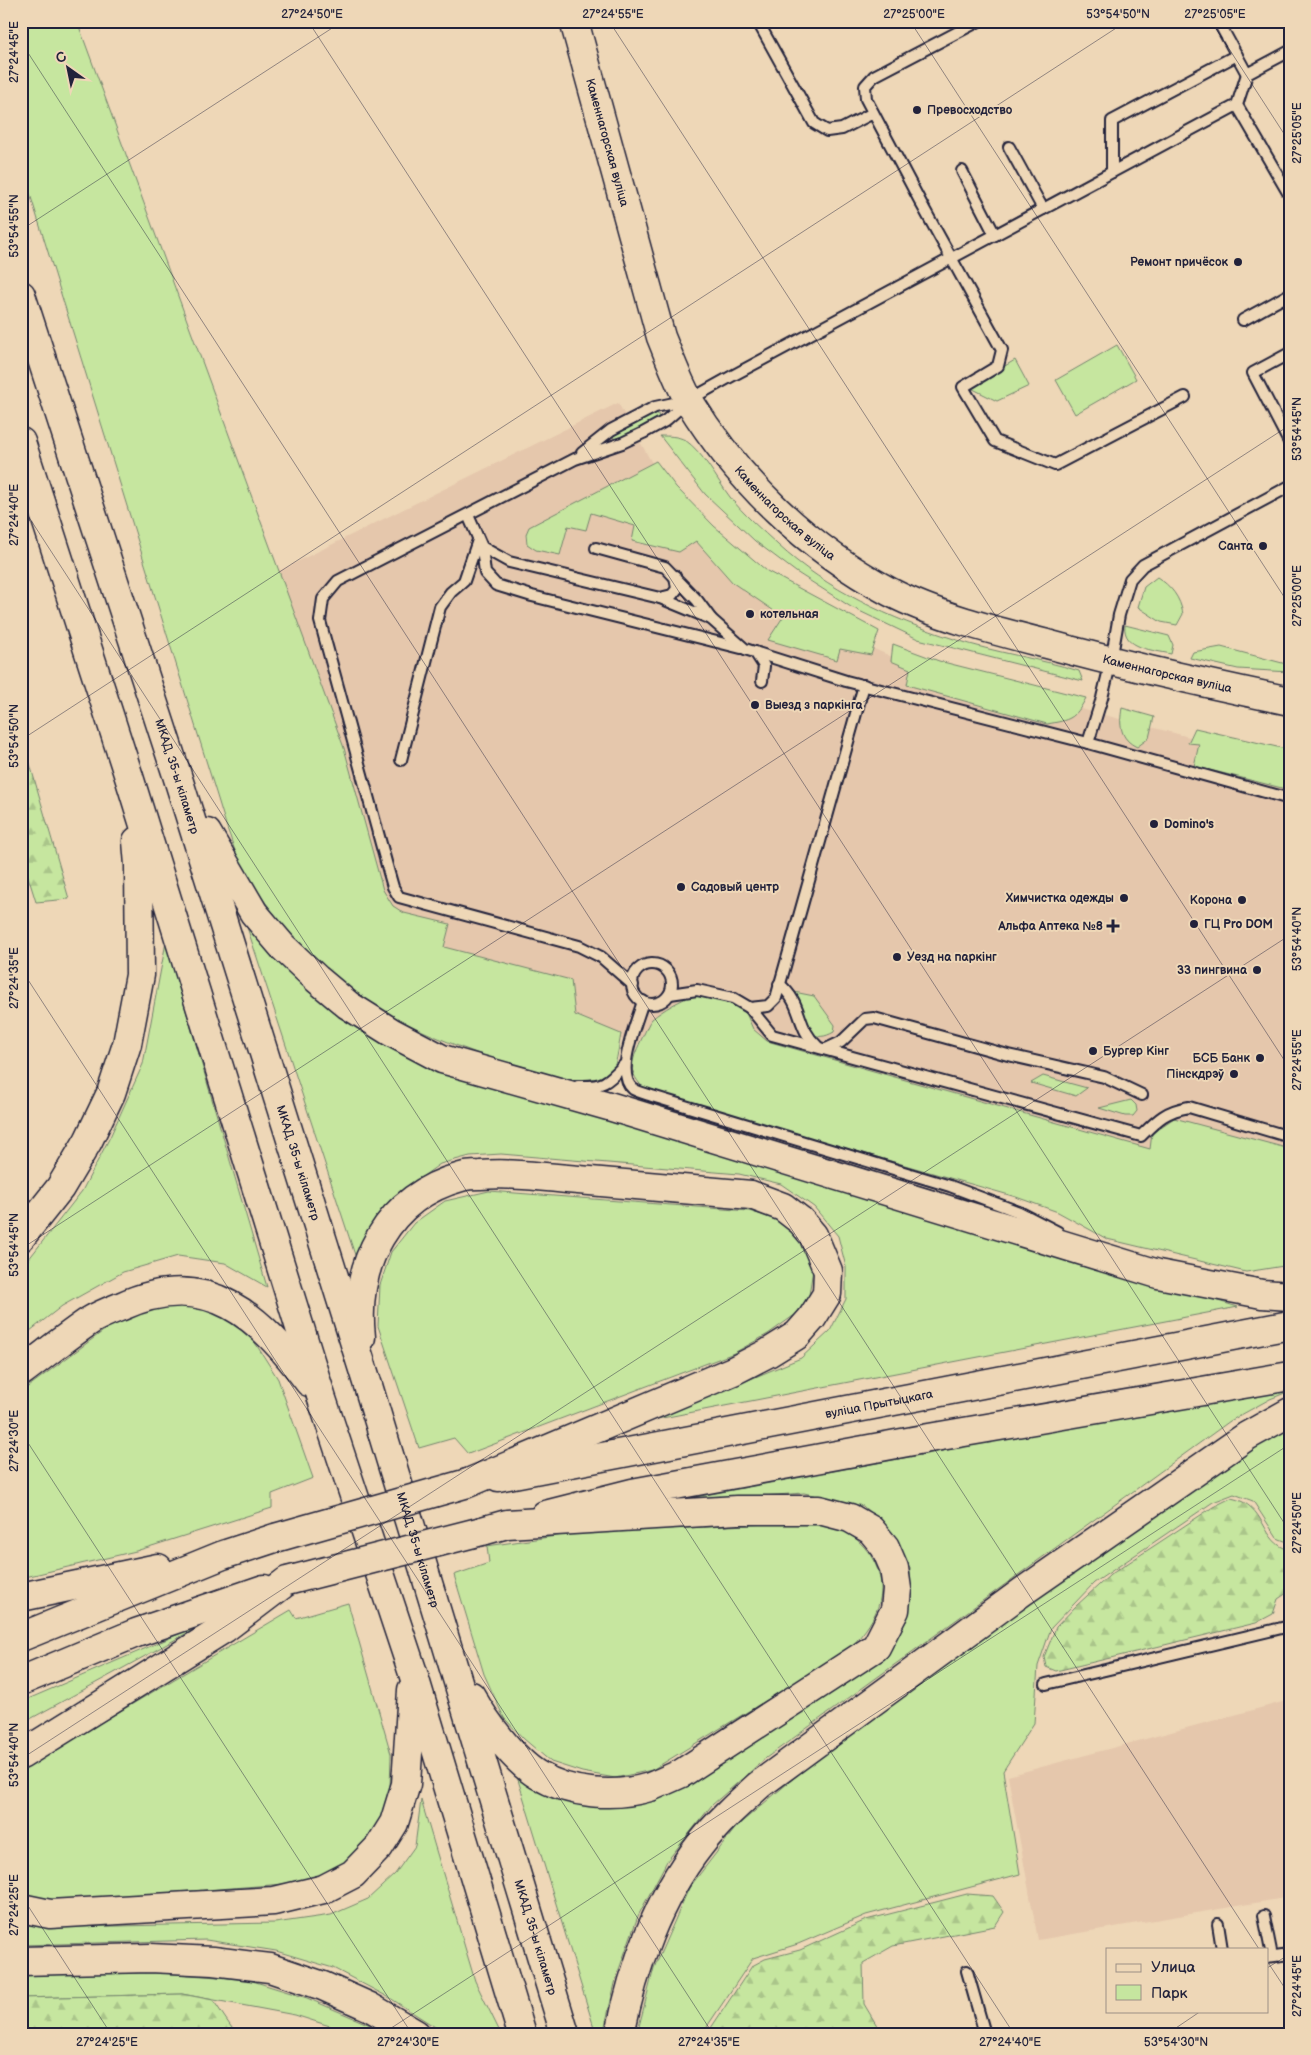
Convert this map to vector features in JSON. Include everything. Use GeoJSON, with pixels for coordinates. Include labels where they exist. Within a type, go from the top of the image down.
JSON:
{"type":"FeatureCollection","features":[{"type":"Feature","properties":{"kind":"main road","name":"Каменнагорская вуліца"},"geometry":{"type":"LineString","coordinates":[[574,21],[661,338],[689,400],[725,455],[758,492],[788,521],[821,547],[866,577],[891,592],[929,608],[1017,636],[1111,662],[1290,701]]}},
{"type":"Feature","properties":{"kind":"main road","name":"МКАД, 35-ы кіламетр"},"geometry":{"type":"LineString","coordinates":[[21,295],[176,772],[366,1379],[565,2034]]}},
{"type":"Feature","properties":{"kind":"main road"},"geometry":{"type":"LineString","coordinates":[[21,442],[130,780],[322,1399],[413,1673],[522,2034]]}},
{"type":"Feature","properties":{"kind":"main road"},"geometry":{"type":"LineString","coordinates":[[176,772],[217,852],[254,913],[283,947],[317,979],[348,1004],[391,1032],[442,1058],[612,1107],[1158,1274],[1262,1294],[1290,1296]]}},
{"type":"Feature","properties":{"kind":"main road"},"geometry":{"type":"LineString","coordinates":[[21,1237],[60,1188],[88,1141],[111,1093],[127,1044],[140,975],[140,865],[130,780]]}},
{"type":"Feature","properties":{"kind":"main road"},"geometry":{"type":"LineString","coordinates":[[21,1637],[223,1556],[275,1538],[472,1482],[733,1371],[797,1335],[812,1318],[827,1294],[828,1270],[813,1235],[801,1221],[783,1207],[751,1195],[506,1173],[462,1176],[431,1188],[406,1204],[388,1223],[374,1246],[364,1273],[359,1321],[366,1379]]}},
{"type":"Feature","properties":{"kind":"main road"},"geometry":{"type":"LineString","coordinates":[[21,1372],[93,1319],[138,1299],[172,1292],[200,1293],[224,1300],[244,1312],[283,1348],[322,1399]]}},
{"type":"Feature","properties":{"kind":"main road","name":"вуліца Прытыцкага"},"geometry":{"type":"LineString","coordinates":[[472,1482],[1290,1325]]}},
{"type":"Feature","properties":{"kind":"main road"},"geometry":{"type":"LineString","coordinates":[[21,1681],[136,1633],[287,1581],[642,1491],[939,1436],[1290,1376]]}},
{"type":"Feature","properties":{"kind":"main road"},"geometry":{"type":"LineString","coordinates":[[620,2034],[626,2005],[638,1966],[655,1923],[674,1883],[700,1845],[727,1814],[746,1796],[1022,1592],[1247,1436],[1290,1412]]}},
{"type":"Feature","properties":{"kind":"main road"},"geometry":{"type":"LineString","coordinates":[[452,1664],[480,1712],[510,1751],[537,1774],[564,1787],[594,1793],[619,1793],[649,1787],[682,1773],[876,1647],[895,1610],[897,1589],[894,1568],[885,1547],[871,1530],[850,1518],[819,1510],[737,1510],[494,1527]]}},
{"type":"Feature","properties":{"kind":"main road"},"geometry":{"type":"LineString","coordinates":[[21,1597],[223,1556]]}},
{"type":"Feature","properties":{"kind":"main road"},"geometry":{"type":"LineString","coordinates":[[21,1755],[225,1628],[287,1581]]}},
{"type":"Feature","properties":{"kind":"main road"},"geometry":{"type":"LineString","coordinates":[[21,1908],[50,1914],[274,1901],[324,1889],[353,1874],[379,1847],[394,1823],[406,1784],[413,1673]]}},
{"type":"Feature","properties":{"kind":"main road"},"geometry":{"type":"LineString","coordinates":[[21,1961],[150,1958],[213,1961],[270,1968],[323,1986],[370,2007],[416,2034]]}},
{"type":"Feature","properties":{"kind":"lane"},"geometry":{"type":"LineString","coordinates":[[979,21],[874,76],[865,86],[866,99],[1002,350],[998,366],[963,387],[995,441],[1055,464],[1185,397]]}},
{"type":"Feature","properties":{"kind":"lane"},"geometry":{"type":"LineString","coordinates":[[1218,21],[1247,74]]}},
{"type":"Feature","properties":{"kind":"lane"},"geometry":{"type":"LineString","coordinates":[[758,22],[814,123],[828,130],[842,129],[873,112]]}},
{"type":"Feature","properties":{"kind":"lane"},"geometry":{"type":"LineString","coordinates":[[632,985],[601,956],[579,946],[400,897],[393,887],[320,621],[323,599],[338,581],[575,459],[622,443],[643,433],[665,421],[689,400],[1237,105],[1247,74],[1290,51]]}},
{"type":"Feature","properties":{"kind":"lane"},"geometry":{"type":"LineString","coordinates":[[1112,172],[1112,121],[1237,54]]}},
{"type":"Feature","properties":{"kind":"lane"},"geometry":{"type":"LineString","coordinates":[[1237,105],[1290,196]]}},
{"type":"Feature","properties":{"kind":"lane"},"geometry":{"type":"LineString","coordinates":[[1010,147],[1043,209]]}},
{"type":"Feature","properties":{"kind":"lane"},"geometry":{"type":"LineString","coordinates":[[962,172],[995,235]]}},
{"type":"Feature","properties":{"kind":"lane"},"geometry":{"type":"LineString","coordinates":[[1243,320],[1290,294]]}},
{"type":"Feature","properties":{"kind":"lane"},"geometry":{"type":"LineString","coordinates":[[1290,353],[1253,373],[1290,444]]}},
{"type":"Feature","properties":{"kind":"lane"},"geometry":{"type":"LineString","coordinates":[[575,459],[611,430],[655,406],[689,400]]}},
{"type":"Feature","properties":{"kind":"lane"},"geometry":{"type":"LineString","coordinates":[[1088,743],[1111,662],[1119,615],[1130,579],[1143,565],[1290,486]]}},
{"type":"Feature","properties":{"kind":"lane"},"geometry":{"type":"LineString","coordinates":[[468,515],[480,544],[485,573],[496,585],[532,596],[745,649],[864,685],[1088,743],[1290,799]]}},
{"type":"Feature","properties":{"kind":"lane"},"geometry":{"type":"LineString","coordinates":[[480,544],[510,562],[660,598],[711,620]]}},
{"type":"Feature","properties":{"kind":"lane"},"geometry":{"type":"LineString","coordinates":[[401,760],[440,607],[451,592],[464,581],[480,544]]}},
{"type":"Feature","properties":{"kind":"lane"},"geometry":{"type":"LineString","coordinates":[[596,548],[666,567],[697,600],[711,620],[745,649]]}},
{"type":"Feature","properties":{"kind":"lane"},"geometry":{"type":"LineString","coordinates":[[660,598],[672,595],[677,589],[675,576]]}},
{"type":"Feature","properties":{"kind":"lane"},"geometry":{"type":"LineString","coordinates":[[755,652],[764,666],[762,681]]}},
{"type":"Feature","properties":{"kind":"lane"},"geometry":{"type":"LineString","coordinates":[[750,1008],[768,1006],[776,998],[864,685]]}},
{"type":"Feature","properties":{"kind":"lane"},"geometry":{"type":"LineString","coordinates":[[670,994],[672,980],[667,970],[657,964],[646,965],[636,972],[632,985],[634,993],[643,1002],[653,1004],[664,1000],[670,994],[697,990],[732,998],[750,1008],[772,1035],[1141,1136],[1158,1118],[1173,1110],[1188,1107],[1290,1137]]}},
{"type":"Feature","properties":{"kind":"lane"},"geometry":{"type":"LineString","coordinates":[[779,984],[790,994],[795,1002],[804,1030],[822,1048]]}},
{"type":"Feature","properties":{"kind":"lane"},"geometry":{"type":"LineString","coordinates":[[480,1069],[568,1085],[596,1087],[611,1079],[624,1065],[643,1002]]}},
{"type":"Feature","properties":{"kind":"lane"},"geometry":{"type":"LineString","coordinates":[[822,1048],[841,1042],[865,1019],[874,1018],[1008,1055],[1104,1076],[1142,1095]]}},
{"type":"Feature","properties":{"kind":"lane"},"geometry":{"type":"LineString","coordinates":[[624,1065],[626,1077],[633,1089],[950,1186],[1019,1212],[1115,1260]]}},
{"type":"Feature","properties":{"kind":"lane"},"geometry":{"type":"LineString","coordinates":[[1046,1684],[1290,1626]]}},
{"type":"Feature","properties":{"kind":"lane"},"geometry":{"type":"LineString","coordinates":[[1264,1916],[1270,1957],[1290,1954]]}},
{"type":"Feature","properties":{"kind":"lane"},"geometry":{"type":"LineString","coordinates":[[1218,1924],[1222,1948]]}},
{"type":"Feature","properties":{"kind":"lane"},"geometry":{"type":"LineString","coordinates":[[967,1971],[985,2034]]}},
{"type":"Feature","properties":{"kind":"shaded area"},"geometry":{"type":"Polygon","coordinates":[[[618,403],[660,477],[698,525],[830,630],[911,665],[1290,763],[1290,1260],[1122,1173],[441,991],[396,959],[236,592],[618,403]]]}},
{"type":"Feature","properties":{"kind":"shaded area"},"geometry":{"type":"Polygon","coordinates":[[[1290,1700],[1290,1897],[1038,1940],[1008,1776],[1290,1700]]]}},
{"type":"Feature","properties":{"kind":"green space"},"geometry":{"type":"Polygon","coordinates":[[[21,21],[77,21],[344,748],[383,890],[393,906],[404,913],[450,924],[444,947],[571,980],[575,1015],[621,1034],[614,1068],[607,1079],[602,1082],[595,1084],[572,1083],[490,1058],[435,1037],[383,1011],[338,979],[309,953],[282,924],[248,877],[239,860],[227,828],[21,165],[21,21]]]}},
{"type":"Feature","properties":{"kind":"green space"},"geometry":{"type":"Polygon","coordinates":[[[1117,345],[1136,379],[1075,414],[1056,380],[1117,345]]]}},
{"type":"Feature","properties":{"kind":"green space"},"geometry":{"type":"Polygon","coordinates":[[[1015,360],[1029,386],[997,401],[969,387],[1015,360]]]}},
{"type":"Feature","properties":{"kind":"green space"},"geometry":{"type":"Polygon","coordinates":[[[655,412],[658,414],[659,419],[617,441],[614,439],[613,434],[655,412]]]}},
{"type":"Feature","properties":{"kind":"green space"},"geometry":{"type":"Polygon","coordinates":[[[660,436],[679,438],[692,445],[730,497],[747,516],[797,561],[839,589],[884,612],[930,631],[969,644],[1079,671],[1083,681],[918,639],[851,607],[796,572],[755,541],[705,494],[660,436]]]}},
{"type":"Feature","properties":{"kind":"green space"},"geometry":{"type":"Polygon","coordinates":[[[656,461],[676,487],[714,526],[767,571],[879,631],[871,655],[840,649],[837,660],[768,640],[783,617],[733,583],[696,541],[679,552],[632,541],[635,526],[591,513],[586,530],[568,526],[560,555],[536,550],[527,544],[526,534],[529,527],[656,461]]]}},
{"type":"Feature","properties":{"kind":"green space"},"geometry":{"type":"Polygon","coordinates":[[[1157,577],[1171,588],[1180,602],[1183,614],[1177,625],[1161,622],[1138,607],[1144,587],[1157,577]]]}},
{"type":"Feature","properties":{"kind":"green space"},"geometry":{"type":"Polygon","coordinates":[[[1125,625],[1169,636],[1173,645],[1171,654],[1134,644],[1125,633],[1125,625]]]}},
{"type":"Feature","properties":{"kind":"green space"},"geometry":{"type":"Polygon","coordinates":[[[893,644],[939,661],[1086,698],[1075,714],[1067,720],[1047,724],[907,685],[910,669],[891,661],[893,644]]]}},
{"type":"Feature","properties":{"kind":"green space"},"geometry":{"type":"Polygon","coordinates":[[[1221,647],[1290,665],[1290,672],[1238,669],[1190,658],[1193,652],[1221,647]]]}},
{"type":"Feature","properties":{"kind":"green space"},"geometry":{"type":"Polygon","coordinates":[[[1122,708],[1154,717],[1149,738],[1137,747],[1127,740],[1122,731],[1122,708]]]}},
{"type":"Feature","properties":{"kind":"green space"},"geometry":{"type":"Polygon","coordinates":[[[1195,728],[1290,750],[1290,790],[1194,766],[1199,744],[1188,743],[1195,728]]]}},
{"type":"Feature","properties":{"kind":"green space"},"geometry":{"type":"Polygon","coordinates":[[[21,733],[69,899],[36,902],[21,854],[21,733]]]}},
{"type":"Feature","properties":{"kind":"green space"},"geometry":{"type":"Polygon","coordinates":[[[244,918],[474,1078],[1238,1307],[652,1420],[801,1358],[830,1331],[846,1299],[846,1267],[838,1236],[814,1207],[781,1184],[739,1174],[501,1154],[470,1156],[440,1164],[412,1184],[384,1210],[356,1258],[244,918]]]}},
{"type":"Feature","properties":{"kind":"green space"},"geometry":{"type":"Polygon","coordinates":[[[166,942],[267,1287],[225,1263],[178,1256],[123,1272],[62,1306],[21,1338],[21,1269],[82,1191],[110,1137],[143,1064],[166,942]]]}},
{"type":"Feature","properties":{"kind":"green space"},"geometry":{"type":"Polygon","coordinates":[[[794,992],[814,996],[835,1025],[834,1032],[821,1036],[815,1035],[810,1031],[799,1000],[794,992]]]}},
{"type":"Feature","properties":{"kind":"green space"},"geometry":{"type":"Polygon","coordinates":[[[693,995],[732,1003],[746,1013],[753,1029],[767,1041],[1150,1149],[1152,1133],[1174,1118],[1290,1149],[1290,1265],[1246,1272],[1107,1239],[1058,1212],[1016,1197],[647,1091],[636,1078],[633,1072],[633,1065],[636,1052],[648,1025],[652,1019],[662,1012],[693,995]]]}},
{"type":"Feature","properties":{"kind":"green space"},"geometry":{"type":"Polygon","coordinates":[[[1043,1076],[1087,1088],[1076,1096],[1031,1083],[1043,1076]]]}},
{"type":"Feature","properties":{"kind":"green space"},"geometry":{"type":"Polygon","coordinates":[[[1131,1100],[1136,1105],[1137,1111],[1133,1116],[1125,1116],[1099,1108],[1131,1100]]]}},
{"type":"Feature","properties":{"kind":"green space"},"geometry":{"type":"Polygon","coordinates":[[[489,1191],[749,1211],[779,1220],[802,1241],[813,1269],[809,1295],[796,1314],[768,1334],[734,1353],[468,1454],[454,1438],[419,1448],[378,1326],[380,1285],[391,1252],[414,1223],[445,1201],[489,1191]]]}},
{"type":"Feature","properties":{"kind":"green space"},"geometry":{"type":"Polygon","coordinates":[[[183,1303],[231,1317],[254,1341],[278,1379],[313,1478],[272,1494],[272,1508],[136,1551],[21,1578],[21,1392],[110,1326],[155,1306],[183,1303]]]}},
{"type":"Feature","properties":{"kind":"green space"},"geometry":{"type":"Polygon","coordinates":[[[1290,1386],[1290,1391],[1270,1399],[1230,1421],[766,1758],[712,1805],[667,1861],[638,1916],[617,1975],[603,2034],[596,2034],[515,1770],[610,1805],[893,1643],[907,1620],[910,1596],[910,1568],[893,1534],[863,1506],[804,1493],[663,1503],[1290,1386]]]}},
{"type":"Feature","properties":{"kind":"green space"},"geometry":{"type":"Polygon","coordinates":[[[1290,1423],[1290,1543],[1277,1538],[1253,1501],[1234,1494],[1213,1502],[1094,1583],[1051,1628],[1038,1666],[1034,1723],[1003,1771],[1020,1874],[866,1915],[798,1944],[753,1958],[702,2034],[637,2034],[654,1968],[689,1888],[737,1826],[820,1756],[1243,1450],[1290,1423]]]}},
{"type":"Feature","properties":{"kind":"green space"},"geometry":{"type":"Polygon","coordinates":[[[1231,1498],[1243,1502],[1252,1508],[1273,1540],[1280,1546],[1290,1550],[1290,1591],[1278,1599],[1273,1614],[1256,1623],[1056,1671],[1046,1667],[1044,1657],[1056,1627],[1076,1606],[1110,1575],[1213,1507],[1231,1498]]]}},
{"type":"Feature","properties":{"kind":"green space"},"geometry":{"type":"Polygon","coordinates":[[[813,1522],[840,1529],[853,1537],[868,1552],[878,1570],[881,1595],[878,1607],[873,1619],[847,1651],[652,1770],[615,1778],[582,1772],[551,1762],[524,1739],[504,1718],[484,1674],[454,1575],[489,1563],[487,1546],[577,1533],[813,1522]]]}},
{"type":"Feature","properties":{"kind":"green space"},"geometry":{"type":"Polygon","coordinates":[[[348,1603],[391,1754],[390,1789],[381,1816],[367,1846],[339,1868],[297,1883],[61,1901],[21,1895],[21,1770],[291,1610],[296,1618],[348,1603]]]}},
{"type":"Feature","properties":{"kind":"green space"},"geometry":{"type":"Polygon","coordinates":[[[209,1621],[21,1724],[21,1702],[209,1621]]]}},
{"type":"Feature","properties":{"kind":"green space"},"geometry":{"type":"Polygon","coordinates":[[[421,1800],[475,1981],[501,2034],[446,2034],[390,1998],[333,1968],[276,1951],[206,1940],[21,1945],[21,1922],[29,1925],[65,1927],[275,1923],[331,1915],[368,1899],[395,1874],[415,1846],[421,1800]]]}},
{"type":"Feature","properties":{"kind":"green space"},"geometry":{"type":"Polygon","coordinates":[[[967,1894],[993,1896],[1004,1912],[995,1926],[893,1946],[863,1963],[864,2004],[882,2034],[707,2034],[752,1966],[765,1959],[800,1950],[866,1920],[967,1894]]]}},
{"type":"Feature","properties":{"kind":"green space"},"geometry":{"type":"Polygon","coordinates":[[[161,1973],[246,1979],[307,1998],[391,2034],[355,2034],[295,2015],[182,1994],[21,1998],[21,1974],[161,1973]]]}},
{"type":"Feature","properties":{"kind":"green space"},"geometry":{"type":"Polygon","coordinates":[[[182,1994],[213,2000],[236,2034],[21,2034],[21,1998],[182,1994]]]}},
{"type":"Feature","properties":{"kind":"place","name":"Превосходство"},"geometry":{"type":"Point","coordinates":[917,110]}},
{"type":"Feature","properties":{"kind":"place","name":"Ремонт причёсок"},"geometry":{"type":"Point","coordinates":[1238,262]}},
{"type":"Feature","properties":{"kind":"place","name":"Санта"},"geometry":{"type":"Point","coordinates":[1263,546]}},
{"type":"Feature","properties":{"kind":"place","name":"котельная"},"geometry":{"type":"Point","coordinates":[750,614]}},
{"type":"Feature","properties":{"kind":"place","name":"Выезд з паркінга"},"geometry":{"type":"Point","coordinates":[755,705]}},
{"type":"Feature","properties":{"kind":"place","name":"Domino's"},"geometry":{"type":"Point","coordinates":[1154,824]}},
{"type":"Feature","properties":{"kind":"place","name":"Садовый центр"},"geometry":{"type":"Point","coordinates":[681,887]}},
{"type":"Feature","properties":{"kind":"place","name":"Химчистка одежды"},"geometry":{"type":"Point","coordinates":[1124,898]}},
{"type":"Feature","properties":{"kind":"place","name":"Корона"},"geometry":{"type":"Point","coordinates":[1242,900]}},
{"type":"Feature","properties":{"kind":"place","name":"ГЦ Pro DOM"},"geometry":{"type":"Point","coordinates":[1194,924]}},
{"type":"Feature","properties":{"kind":"place","name":"Альфа Аптека №8"},"geometry":{"type":"Point","coordinates":[1113,926]}},
{"type":"Feature","properties":{"kind":"place","name":"Уезд на паркінг"},"geometry":{"type":"Point","coordinates":[897,957]}},
{"type":"Feature","properties":{"kind":"place","name":"33 пингвина"},"geometry":{"type":"Point","coordinates":[1257,970]}},
{"type":"Feature","properties":{"kind":"place","name":"Бургер Кінг"},"geometry":{"type":"Point","coordinates":[1093,1051]}},
{"type":"Feature","properties":{"kind":"place","name":"БСБ Банк"},"geometry":{"type":"Point","coordinates":[1260,1058]}},
{"type":"Feature","properties":{"kind":"place","name":"Пінскдрэў"},"geometry":{"type":"Point","coordinates":[1234,1074]}}]}
